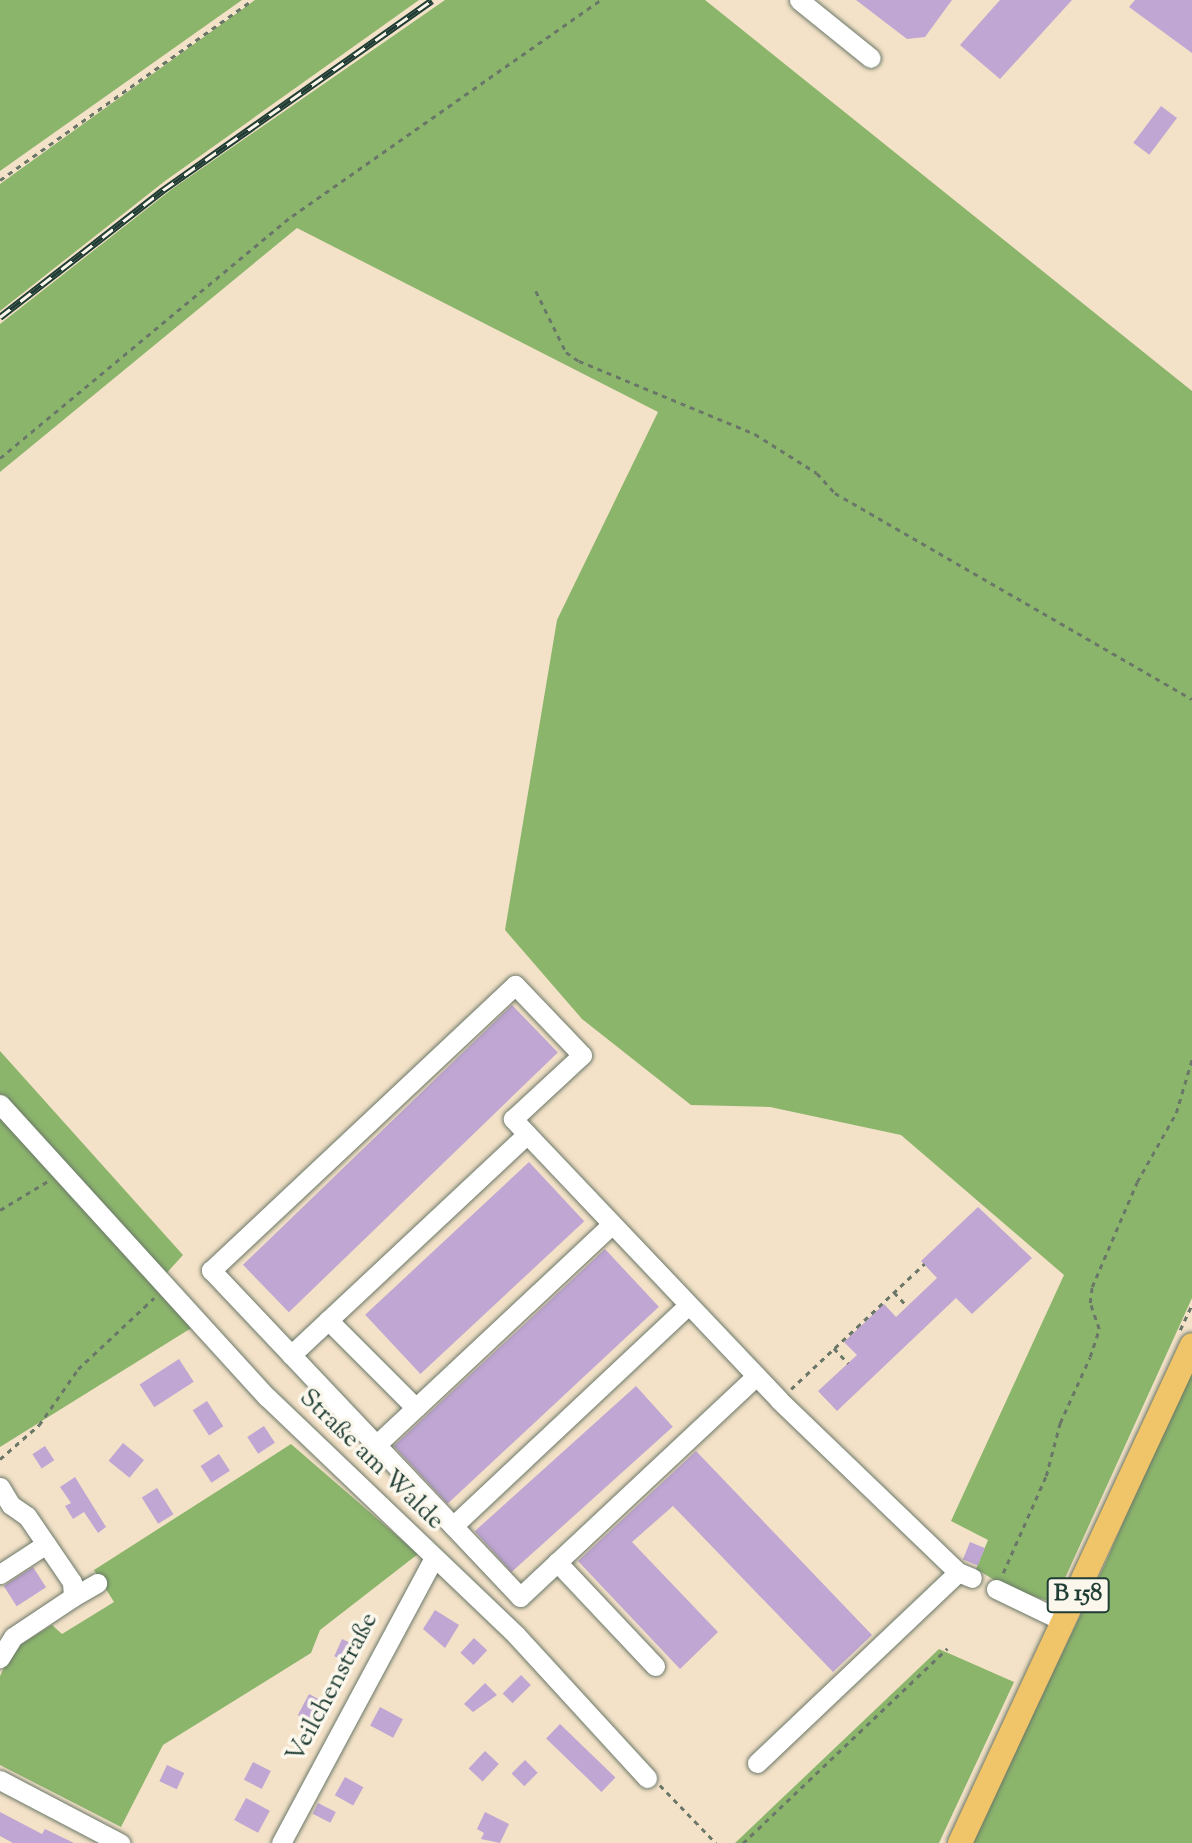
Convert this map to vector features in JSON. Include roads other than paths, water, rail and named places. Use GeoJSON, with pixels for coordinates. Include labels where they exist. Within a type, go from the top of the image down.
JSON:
{"type":"FeatureCollection","features":[{"type":"Feature","properties":{"kind":"main road","name":"B 158"},"geometry":{"type":"LineString","coordinates":[[960,1843],[1192,1345]]}},
{"type":"Feature","properties":{"kind":"street"},"geometry":{"type":"LineString","coordinates":[[799,0],[871,58]]}},
{"type":"Feature","properties":{"kind":"street"},"geometry":{"type":"LineString","coordinates":[[756,1376],[520,1597],[211,1270],[515,985],[582,1055],[513,1119],[756,1376],[779,1401],[965,1575],[757,1763]]}},
{"type":"Feature","properties":{"kind":"street","name":"Straße am Walde"},"geometry":{"type":"LineString","coordinates":[[0,1104],[267,1397],[516,1635],[647,1777]]}},
{"type":"Feature","properties":{"kind":"street"},"geometry":{"type":"LineString","coordinates":[[291,1355],[527,1134]]}},
{"type":"Feature","properties":{"kind":"street"},"geometry":{"type":"LineString","coordinates":[[376,1445],[612,1224]]}},
{"type":"Feature","properties":{"kind":"street"},"geometry":{"type":"LineString","coordinates":[[453,1526],[688,1305]]}},
{"type":"Feature","properties":{"kind":"street"},"geometry":{"type":"LineString","coordinates":[[328,1320],[416,1408]]}},
{"type":"Feature","properties":{"kind":"street"},"geometry":{"type":"LineString","coordinates":[[0,1487],[46,1544],[72,1582],[73,1597]]}},
{"type":"Feature","properties":{"kind":"street"},"geometry":{"type":"LineString","coordinates":[[0,1574],[46,1544]]}},
{"type":"Feature","properties":{"kind":"street","name":"Veilchenstraße"},"geometry":{"type":"LineString","coordinates":[[281,1843],[434,1558]]}},
{"type":"Feature","properties":{"kind":"street"},"geometry":{"type":"LineString","coordinates":[[557,1562],[655,1666]]}},
{"type":"Feature","properties":{"kind":"street"},"geometry":{"type":"LineString","coordinates":[[0,1658],[13,1637],[97,1583]]}},
{"type":"Feature","properties":{"kind":"street"},"geometry":{"type":"LineString","coordinates":[[996,1589],[1065,1622]]}},
{"type":"Feature","properties":{"kind":"street"},"geometry":{"type":"LineString","coordinates":[[0,1780],[120,1843]]}},
{"type":"Feature","properties":{"kind":"railway"},"geometry":{"type":"LineString","coordinates":[[0,317],[163,190],[432,0]]}}]}
